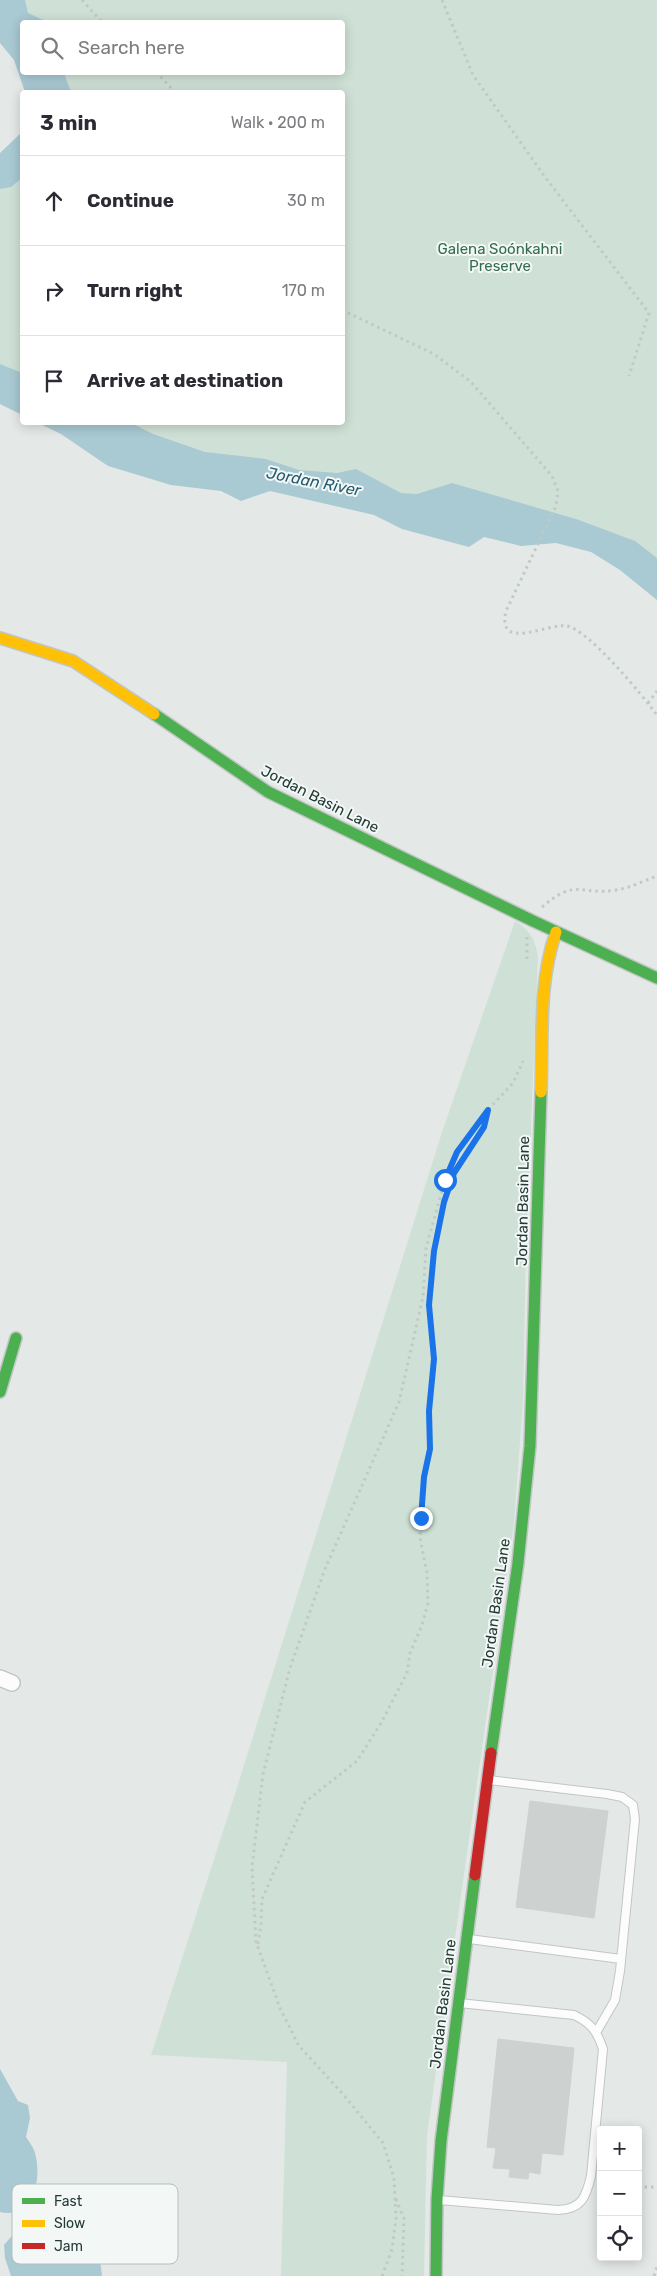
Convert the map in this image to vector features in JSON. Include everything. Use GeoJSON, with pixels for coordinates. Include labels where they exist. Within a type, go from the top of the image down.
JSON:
{"type":"FeatureCollection","features":[{"type":"Feature","properties":{"kind":"street","name":"Jordan Basin Lane"},"geometry":{"type":"LineString","coordinates":[[0,638],[73,661],[167,722],[268,792],[556,932],[657,978]]}},
{"type":"Feature","properties":{"kind":"street","name":"Jordan Basin Lane"},"geometry":{"type":"LineString","coordinates":[[436,2276],[440,2141],[487,1780],[518,1563],[530,1446],[535,1331],[544,983],[548,955],[556,932]]}},
{"type":"Feature","properties":{"kind":"street"},"geometry":{"type":"LineString","coordinates":[[0,1392],[16,1338]]}},
{"type":"Feature","properties":{"kind":"lane"},"geometry":{"type":"LineString","coordinates":[[487,1780],[607,1794],[622,1797],[633,1805],[634,1819],[621,1959],[615,2000],[597,2031]]}},
{"type":"Feature","properties":{"kind":"lane"},"geometry":{"type":"LineString","coordinates":[[466,1938],[621,1959]]}},
{"type":"Feature","properties":{"kind":"lane"},"geometry":{"type":"LineString","coordinates":[[437,2199],[558,2210],[570,2209],[580,2203],[586,2195],[591,2176],[603,2049],[597,2031],[586,2021],[574,2015],[458,2003]]}},
{"type":"Feature","properties":{"kind":"path"},"geometry":{"type":"LineString","coordinates":[[82,0],[100,20]]}},
{"type":"Feature","properties":{"kind":"path"},"geometry":{"type":"LineString","coordinates":[[442,0],[473,75],[545,177],[649,313],[629,376]]}},
{"type":"Feature","properties":{"kind":"path"},"geometry":{"type":"LineString","coordinates":[[159,75],[173,90]]}},
{"type":"Feature","properties":{"kind":"path"},"geometry":{"type":"LineString","coordinates":[[345,311],[434,354],[471,382],[552,476],[558,491],[556,506],[506,611],[504,618],[507,628],[511,632],[525,634],[560,626],[574,628],[620,669],[657,715]]}},
{"type":"Feature","properties":{"kind":"path"},"geometry":{"type":"LineString","coordinates":[[648,703],[657,691]]}},
{"type":"Feature","properties":{"kind":"path"},"geometry":{"type":"LineString","coordinates":[[542,907],[557,894],[576,888],[616,890],[657,876]]}},
{"type":"Feature","properties":{"kind":"path"},"geometry":{"type":"LineString","coordinates":[[382,2276],[392,2249],[396,2219],[394,2178],[383,2143],[342,2093],[299,2046],[280,2008],[258,1946],[254,1858],[263,1774],[290,1668],[324,1570],[399,1402],[423,1297],[426,1248],[445,1180],[457,1152],[488,1110],[513,1083]]}},
{"type":"Feature","properties":{"kind":"path"},"geometry":{"type":"LineString","coordinates":[[258,1946],[262,1899],[305,1802],[357,1760],[381,1723],[407,1673],[410,1653],[428,1603],[427,1573],[420,1538],[424,1477],[430,1449],[429,1411],[434,1359],[429,1305],[434,1251],[444,1202],[454,1173],[484,1127],[488,1110]]}},
{"type":"Feature","properties":{"kind":"path"},"geometry":{"type":"LineString","coordinates":[[642,2187],[657,2187]]}},
{"type":"Feature","properties":{"kind":"path"},"geometry":{"type":"LineString","coordinates":[[394,2196],[404,2218],[402,2276]]}},
{"type":"Feature","properties":{"kind":"path"},"geometry":{"type":"LineString","coordinates":[[654,2276],[657,2267]]}},
{"type":"Feature","properties":{"kind":"green space","name":"Galena Soónkahni Preserve"},"geometry":{"type":"Polygon","coordinates":[[[0,0],[657,0],[657,570],[516,517],[258,467],[104,425],[345,425],[345,90],[34,90],[37,75],[345,75],[345,20],[20,20],[0,0]]]}},
{"type":"Feature","properties":{"kind":"green space"},"geometry":{"type":"Polygon","coordinates":[[[20,161],[20,385],[0,373],[0,167],[20,161]]]}},
{"type":"Feature","properties":{"kind":"green space"},"geometry":{"type":"Polygon","coordinates":[[[515,921],[531,936],[538,956],[526,1248],[523,1401],[514,1523],[427,2135],[424,2276],[281,2276],[287,2062],[151,2055],[235,1794],[442,1132],[515,921]]]}},
{"type":"Feature","properties":{"kind":"water"},"geometry":{"type":"Polygon","coordinates":[[[0,0],[25,0],[28,13],[43,20],[20,20],[20,75],[65,75],[70,90],[24,90],[14,60],[0,43],[0,0]]]}},
{"type":"Feature","properties":{"kind":"water"},"geometry":{"type":"Polygon","coordinates":[[[20,134],[20,180],[11,187],[0,189],[0,153],[20,134]]]}},
{"type":"Feature","properties":{"kind":"water"},"geometry":{"type":"Polygon","coordinates":[[[0,364],[20,372],[20,414],[0,404],[0,364]]]}},
{"type":"Feature","properties":{"kind":"water","name":"Jordan River"},"geometry":{"type":"Polygon","coordinates":[[[42,425],[135,425],[153,434],[205,452],[266,459],[299,470],[337,473],[356,469],[401,493],[417,494],[452,483],[576,519],[635,541],[657,558],[657,600],[620,570],[591,552],[556,543],[521,546],[484,537],[469,547],[402,529],[374,515],[270,491],[241,501],[221,491],[171,485],[108,466],[61,434],[42,425]]]}},
{"type":"Feature","properties":{"kind":"water"},"geometry":{"type":"Polygon","coordinates":[[[0,2069],[18,2101],[28,2105],[30,2118],[26,2137],[34,2150],[37,2160],[37,2171],[36,2184],[12,2184],[12,2213],[0,2212],[0,2069]]]}},
{"type":"Feature","properties":{"kind":"water"},"geometry":{"type":"Polygon","coordinates":[[[12,2236],[12,2264],[100,2264],[102,2276],[11,2276],[5,2258],[4,2245],[12,2236]]]}},
{"type":"Feature","properties":{"kind":"building"},"geometry":{"type":"Polygon","coordinates":[[[530,1801],[608,1811],[594,1918],[516,1907],[530,1801]]]}},
{"type":"Feature","properties":{"kind":"building"},"geometry":{"type":"Polygon","coordinates":[[[498,2039],[574,2048],[563,2155],[542,2153],[540,2174],[529,2172],[528,2179],[509,2177],[510,2169],[493,2168],[496,2148],[487,2147],[498,2039]]]}},
{"type":"Feature","properties":{"kind":"traffic: fast"},"geometry":{"type":"LineString","coordinates":[[154,714],[268,792],[533,921],[657,978]]}},
{"type":"Feature","properties":{"kind":"traffic: fast"},"geometry":{"type":"LineString","coordinates":[[491,1753],[518,1563],[530,1446],[541,1092]]}},
{"type":"Feature","properties":{"kind":"traffic: fast"},"geometry":{"type":"LineString","coordinates":[[0,1392],[16,1338]]}},
{"type":"Feature","properties":{"kind":"traffic: fast"},"geometry":{"type":"LineString","coordinates":[[436,2276],[437,2199],[441,2141],[475,1875]]}},
{"type":"Feature","properties":{"kind":"traffic: slow"},"geometry":{"type":"LineString","coordinates":[[0,638],[73,661],[154,714]]}},
{"type":"Feature","properties":{"kind":"traffic: slow"},"geometry":{"type":"LineString","coordinates":[[541,1092],[542,1011],[546,971],[556,932]]}},
{"type":"Feature","properties":{"kind":"traffic: jam"},"geometry":{"type":"LineString","coordinates":[[475,1875],[491,1753]]}},
{"type":"Feature","properties":{"kind":"route"},"geometry":{"type":"LineString","coordinates":[[421,1518],[424,1477],[430,1449],[429,1411],[434,1359],[429,1305],[434,1251],[444,1202],[454,1173],[484,1127],[488,1110],[457,1152],[445,1180]]}}]}
